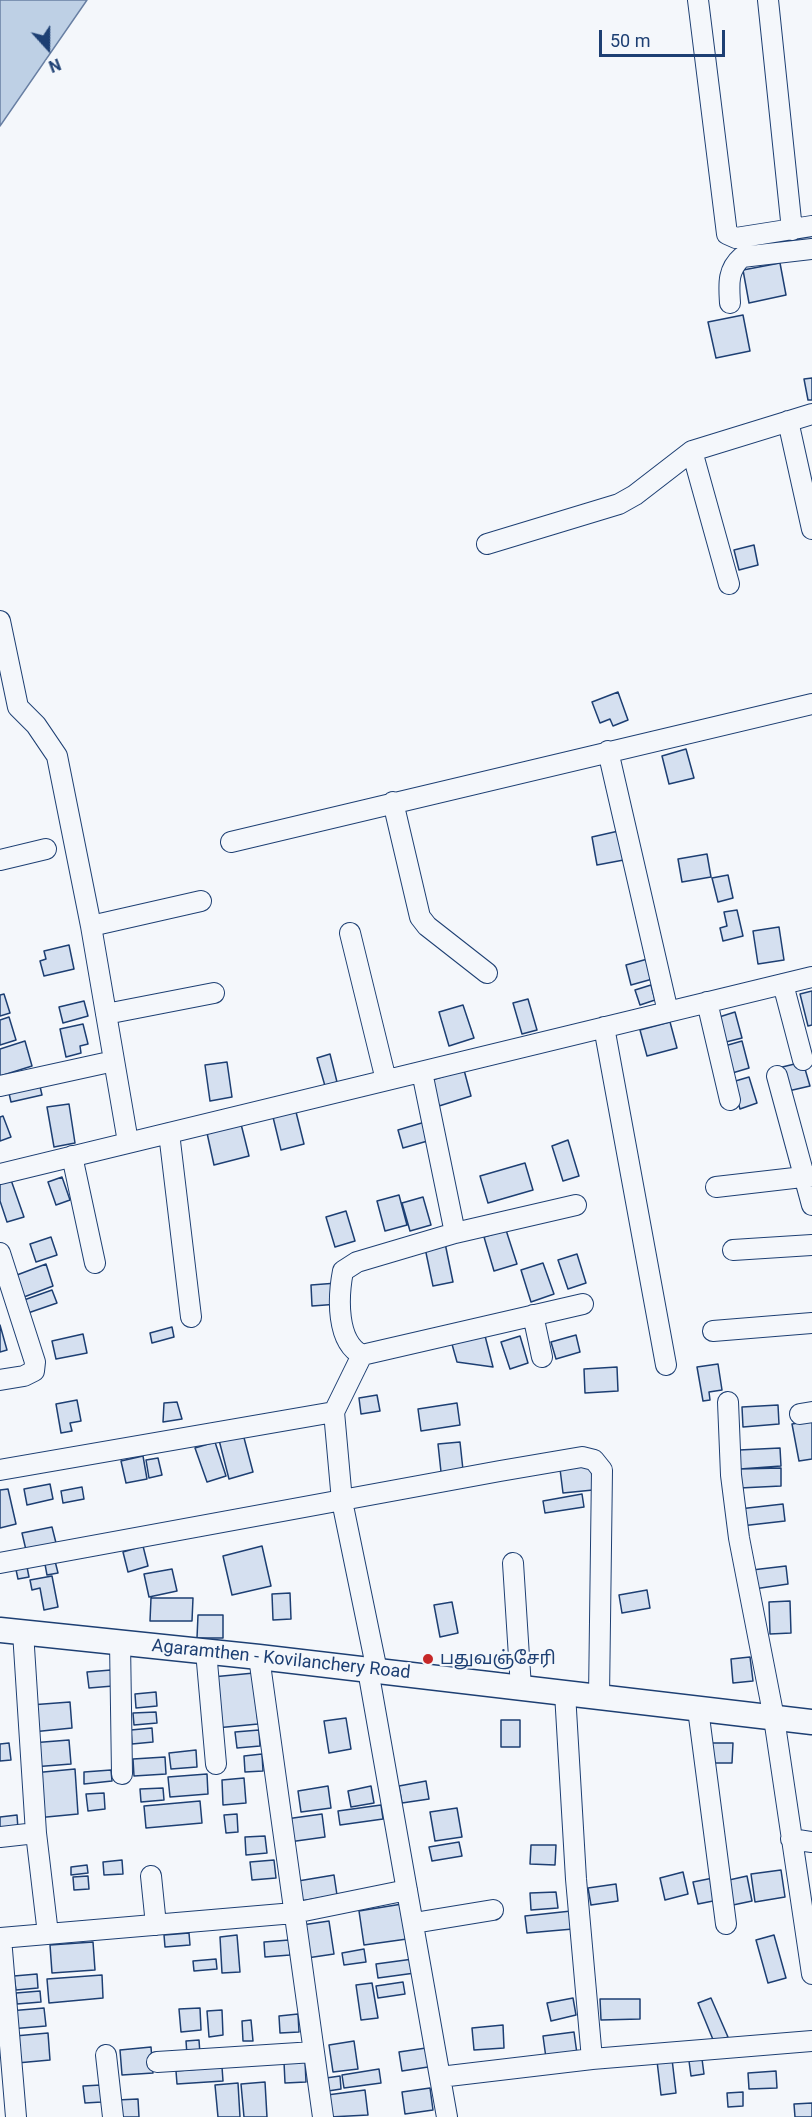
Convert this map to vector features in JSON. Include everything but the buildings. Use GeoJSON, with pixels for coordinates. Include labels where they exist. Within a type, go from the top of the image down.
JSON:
{"type":"FeatureCollection","features":[{"type":"Feature","properties":{"kind":"main road","name":"Agaramthen - Kovilanchery Road"},"geometry":{"type":"LineString","coordinates":[[11,1631],[207,1651],[812,1722]]}},
{"type":"Feature","properties":{"kind":"street"},"geometry":{"type":"LineString","coordinates":[[698,0],[727,234],[736,238],[812,226]]}},
{"type":"Feature","properties":{"kind":"street"},"geometry":{"type":"LineString","coordinates":[[768,0],[792,230]]}},
{"type":"Feature","properties":{"kind":"street"},"geometry":{"type":"LineString","coordinates":[[730,303],[731,270],[742,257],[812,249]]}},
{"type":"Feature","properties":{"kind":"street"},"geometry":{"type":"LineString","coordinates":[[487,544],[619,504],[692,451],[812,414]]}},
{"type":"Feature","properties":{"kind":"street"},"geometry":{"type":"LineString","coordinates":[[788,422],[812,529]]}},
{"type":"Feature","properties":{"kind":"street"},"geometry":{"type":"LineString","coordinates":[[692,451],[729,584]]}},
{"type":"Feature","properties":{"kind":"street"},"geometry":{"type":"LineString","coordinates":[[0,621],[18,707],[36,725],[57,756],[91,926],[128,1142]]}},
{"type":"Feature","properties":{"kind":"street"},"geometry":{"type":"LineString","coordinates":[[231,842],[812,704]]}},
{"type":"Feature","properties":{"kind":"street"},"geometry":{"type":"LineString","coordinates":[[608,751],[668,1012]]}},
{"type":"Feature","properties":{"kind":"street"},"geometry":{"type":"LineString","coordinates":[[393,802],[420,917],[427,926],[488,973]]}},
{"type":"Feature","properties":{"kind":"street"},"geometry":{"type":"LineString","coordinates":[[0,860],[46,849]]}},
{"type":"Feature","properties":{"kind":"street"},"geometry":{"type":"LineString","coordinates":[[91,926],[201,901]]}},
{"type":"Feature","properties":{"kind":"street"},"geometry":{"type":"LineString","coordinates":[[350,933],[386,1080]]}},
{"type":"Feature","properties":{"kind":"street"},"geometry":{"type":"LineString","coordinates":[[0,1174],[812,977]]}},
{"type":"Feature","properties":{"kind":"street"},"geometry":{"type":"LineString","coordinates":[[783,984],[803,1060]]}},
{"type":"Feature","properties":{"kind":"street"},"geometry":{"type":"LineString","coordinates":[[106,1014],[214,993]]}},
{"type":"Feature","properties":{"kind":"street"},"geometry":{"type":"LineString","coordinates":[[707,1002],[730,1100]]}},
{"type":"Feature","properties":{"kind":"street"},"geometry":{"type":"LineString","coordinates":[[604,1027],[666,1365]]}},
{"type":"Feature","properties":{"kind":"street"},"geometry":{"type":"LineString","coordinates":[[0,1086],[114,1061]]}},
{"type":"Feature","properties":{"kind":"street"},"geometry":{"type":"LineString","coordinates":[[422,1072],[455,1233]]}},
{"type":"Feature","properties":{"kind":"street"},"geometry":{"type":"LineString","coordinates":[[777,1076],[808,1176],[812,1204]]}},
{"type":"Feature","properties":{"kind":"street"},"geometry":{"type":"LineString","coordinates":[[169,1133],[191,1317]]}},
{"type":"Feature","properties":{"kind":"street"},"geometry":{"type":"LineString","coordinates":[[72,1156],[95,1263]]}},
{"type":"Feature","properties":{"kind":"street"},"geometry":{"type":"LineString","coordinates":[[716,1187],[808,1176]]}},
{"type":"Feature","properties":{"kind":"street"},"geometry":{"type":"LineString","coordinates":[[576,1205],[455,1233],[357,1262],[343,1271],[341,1282],[345,1339],[352,1350],[362,1355],[583,1304]]}},
{"type":"Feature","properties":{"kind":"street"},"geometry":{"type":"LineString","coordinates":[[733,1250],[812,1245]]}},
{"type":"Feature","properties":{"kind":"street"},"geometry":{"type":"LineString","coordinates":[[0,1253],[35,1362],[34,1371],[24,1376],[0,1380]]}},
{"type":"Feature","properties":{"kind":"street"},"geometry":{"type":"LineString","coordinates":[[533,1315],[542,1357]]}},
{"type":"Feature","properties":{"kind":"street"},"geometry":{"type":"LineString","coordinates":[[713,1331],[812,1323]]}},
{"type":"Feature","properties":{"kind":"street"},"geometry":{"type":"LineString","coordinates":[[362,1355],[334,1412],[342,1501],[373,1670],[407,1890],[447,2117]]}},
{"type":"Feature","properties":{"kind":"street"},"geometry":{"type":"LineString","coordinates":[[728,1402],[731,1475],[740,1538],[774,1718],[812,1974]]}},
{"type":"Feature","properties":{"kind":"street"},"geometry":{"type":"LineString","coordinates":[[0,1470],[334,1412]]}},
{"type":"Feature","properties":{"kind":"street"},"geometry":{"type":"LineString","coordinates":[[0,1563],[582,1457],[594,1460],[602,1470],[599,1697]]}},
{"type":"Feature","properties":{"kind":"street"},"geometry":{"type":"LineString","coordinates":[[513,1563],[520,1688]]}},
{"type":"Feature","properties":{"kind":"street"},"geometry":{"type":"LineString","coordinates":[[11,1631],[48,1934]]}},
{"type":"Feature","properties":{"kind":"street"},"geometry":{"type":"LineString","coordinates":[[120,1642],[122,1774]]}},
{"type":"Feature","properties":{"kind":"street"},"geometry":{"type":"LineString","coordinates":[[207,1651],[216,1764]]}},
{"type":"Feature","properties":{"kind":"street"},"geometry":{"type":"LineString","coordinates":[[259,1657],[323,2117]]}},
{"type":"Feature","properties":{"kind":"street"},"geometry":{"type":"LineString","coordinates":[[565,1693],[576,1879],[592,2059]]}},
{"type":"Feature","properties":{"kind":"street"},"geometry":{"type":"LineString","coordinates":[[698,1709],[726,1924]]}},
{"type":"Feature","properties":{"kind":"street"},"geometry":{"type":"LineString","coordinates":[[0,1837],[36,1833]]}},
{"type":"Feature","properties":{"kind":"street"},"geometry":{"type":"LineString","coordinates":[[791,1839],[812,1842]]}},
{"type":"Feature","properties":{"kind":"street"},"geometry":{"type":"LineString","coordinates":[[151,1876],[156,1925]]}},
{"type":"Feature","properties":{"kind":"street"},"geometry":{"type":"LineString","coordinates":[[16,2117],[0,1938],[294,1913],[407,1890]]}},
{"type":"Feature","properties":{"kind":"street"},"geometry":{"type":"LineString","coordinates":[[414,1923],[493,1910]]}},
{"type":"Feature","properties":{"kind":"street"},"geometry":{"type":"LineString","coordinates":[[440,2077],[592,2059],[812,2041]]}},
{"type":"Feature","properties":{"kind":"street"},"geometry":{"type":"LineString","coordinates":[[157,2062],[314,2052]]}},
{"type":"Feature","properties":{"kind":"street"},"geometry":{"type":"LineString","coordinates":[[106,2055],[113,2117]]}},
{"type":"Feature","properties":{"kind":"water"},"geometry":{"type":"Polygon","coordinates":[[[0,0],[87,0],[0,126],[0,0]]]}},
{"type":"Feature","properties":{"kind":"place","name":"பதுவஞ்சேரி"},"geometry":{"type":"Point","coordinates":[428,1659]}}]}
